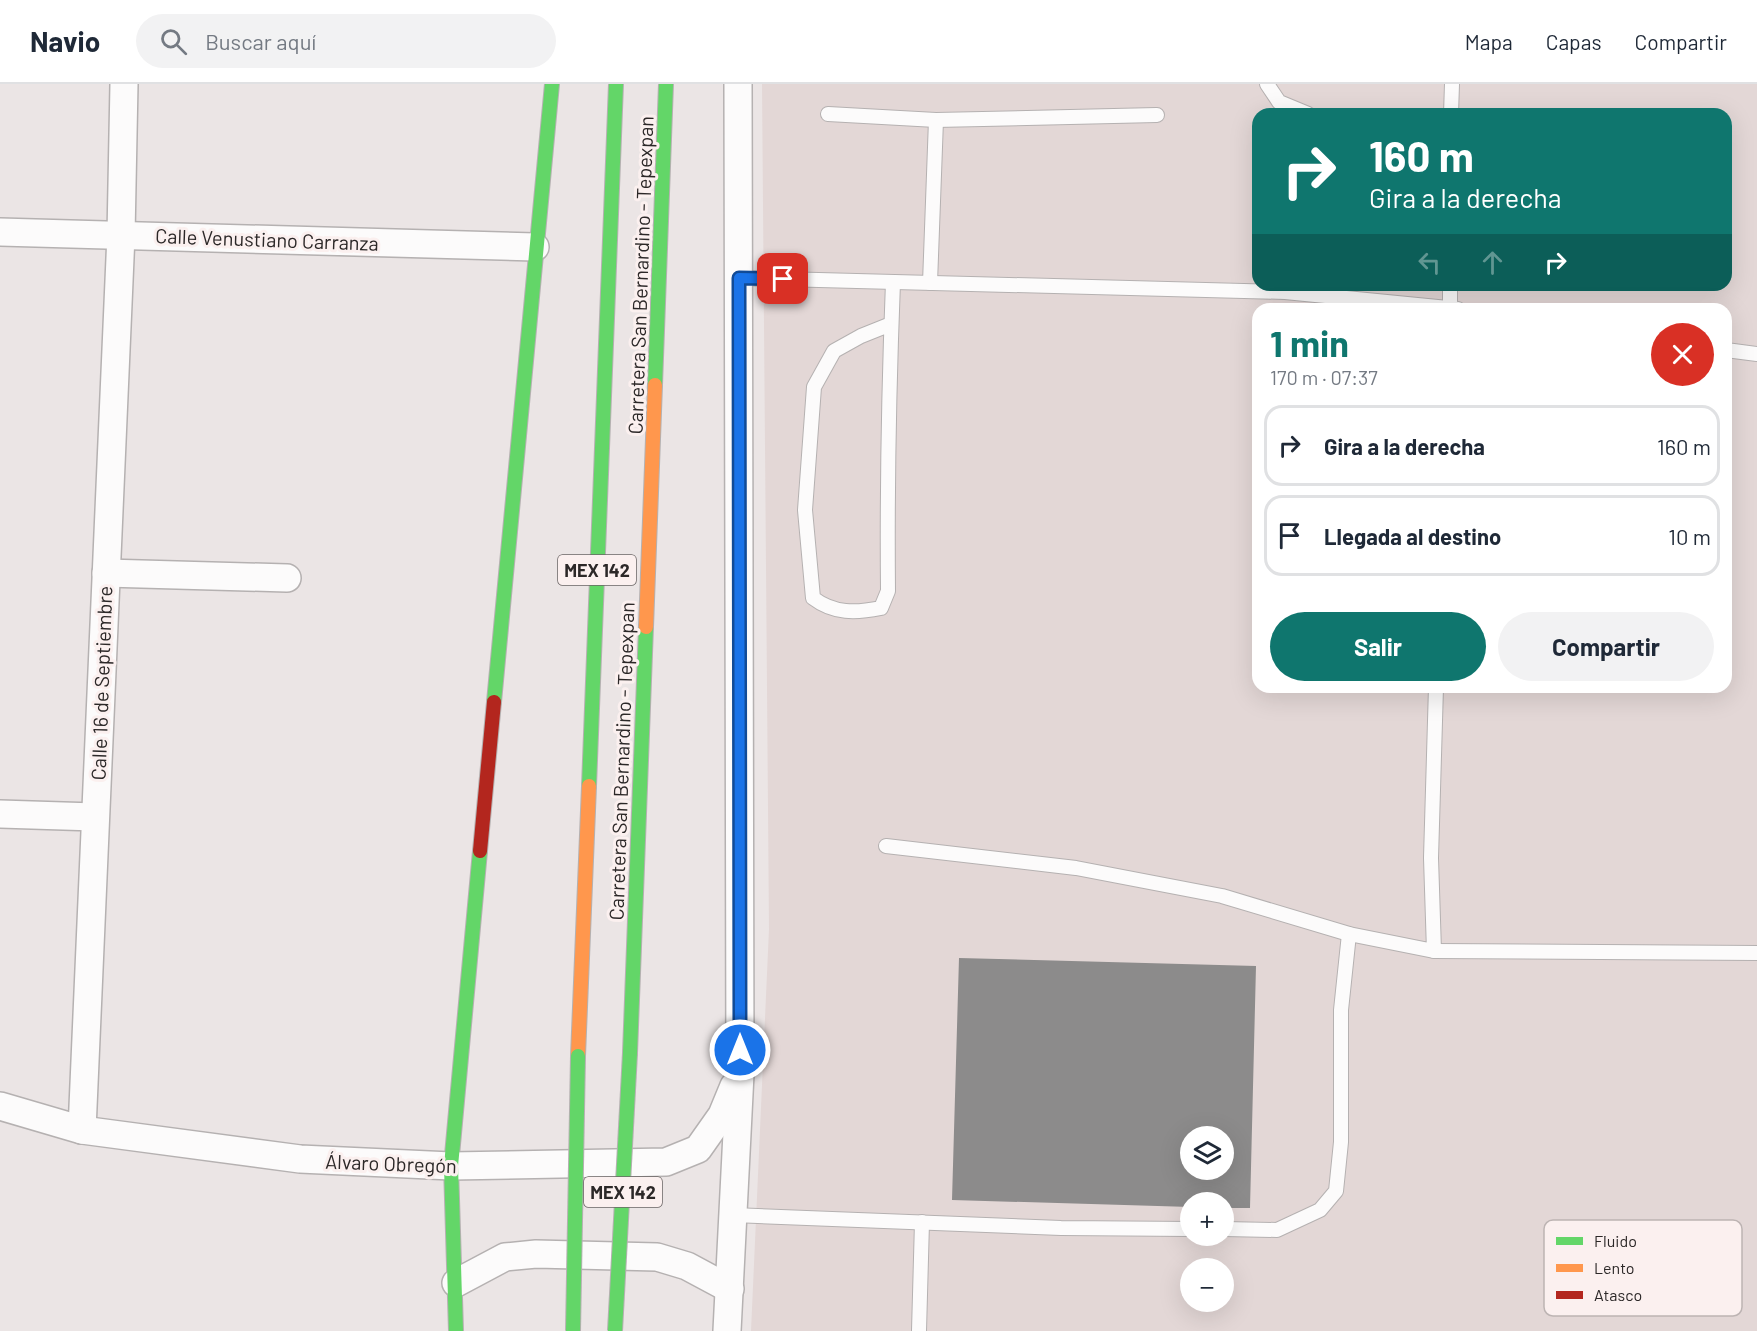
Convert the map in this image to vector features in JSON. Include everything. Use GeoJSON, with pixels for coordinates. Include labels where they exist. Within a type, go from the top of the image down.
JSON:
{"type":"FeatureCollection","features":[{"type":"Feature","properties":{"kind":"main road"},"geometry":{"type":"LineString","coordinates":[[456,1331],[451,1166],[552,84]]}},
{"type":"Feature","properties":{"kind":"main road","name":"Carretera San Bernardino - Tepexpan"},"geometry":{"type":"LineString","coordinates":[[573,1331],[578,1056],[616,84]]}},
{"type":"Feature","properties":{"kind":"main road","name":"Carretera San Bernardino - Tepexpan"},"geometry":{"type":"LineString","coordinates":[[615,1331],[630,1053],[666,84]]}},
{"type":"Feature","properties":{"kind":"street","name":"Calle 16 de Septiembre"},"geometry":{"type":"LineString","coordinates":[[82,1130],[121,235],[124,84]]}},
{"type":"Feature","properties":{"kind":"street"},"geometry":{"type":"LineString","coordinates":[[728,1331],[740,1074],[738,84]]}},
{"type":"Feature","properties":{"kind":"street","name":"Calle Venustiano Carranza"},"geometry":{"type":"LineString","coordinates":[[0,232],[535,247]]}},
{"type":"Feature","properties":{"kind":"street"},"geometry":{"type":"LineString","coordinates":[[106,573],[287,578]]}},
{"type":"Feature","properties":{"kind":"street"},"geometry":{"type":"LineString","coordinates":[[0,814],[95,817]]}},
{"type":"Feature","properties":{"kind":"street","name":"Álvaro Obregón"},"geometry":{"type":"LineString","coordinates":[[0,1106],[82,1130],[300,1159],[451,1166],[666,1162],[698,1149],[722,1115],[740,1074]]}},
{"type":"Feature","properties":{"kind":"street"},"geometry":{"type":"LineString","coordinates":[[456,1283],[505,1257],[536,1254],[657,1257],[687,1266],[730,1289]]}},
{"type":"Feature","properties":{"kind":"lane"},"geometry":{"type":"LineString","coordinates":[[1268,84],[1279,102],[1294,108]]}},
{"type":"Feature","properties":{"kind":"lane"},"geometry":{"type":"LineString","coordinates":[[1451,108],[1452,84]]}},
{"type":"Feature","properties":{"kind":"lane"},"geometry":{"type":"LineString","coordinates":[[828,114],[936,120],[1156,115]]}},
{"type":"Feature","properties":{"kind":"lane"},"geometry":{"type":"LineString","coordinates":[[930,283],[936,120]]}},
{"type":"Feature","properties":{"kind":"lane"},"geometry":{"type":"LineString","coordinates":[[739,278],[1285,292],[1400,303]]}},
{"type":"Feature","properties":{"kind":"lane"},"geometry":{"type":"LineString","coordinates":[[891,324],[861,336],[834,351],[814,387],[805,510],[813,598],[828,609],[866,611],[881,608],[888,591],[887,429],[893,282]]}},
{"type":"Feature","properties":{"kind":"lane"},"geometry":{"type":"LineString","coordinates":[[1732,351],[1757,354]]}},
{"type":"Feature","properties":{"kind":"lane"},"geometry":{"type":"LineString","coordinates":[[1434,951],[1431,858],[1436,693]]}},
{"type":"Feature","properties":{"kind":"lane"},"geometry":{"type":"LineString","coordinates":[[886,846],[1076,868],[1222,896],[1349,934],[1434,951],[1757,953]]}},
{"type":"Feature","properties":{"kind":"lane"},"geometry":{"type":"LineString","coordinates":[[1234,1229],[1277,1230],[1320,1210],[1336,1191],[1341,1142],[1341,1010],[1349,934]]}},
{"type":"Feature","properties":{"kind":"lane"},"geometry":{"type":"LineString","coordinates":[[733,1215],[1061,1228],[1180,1229]]}},
{"type":"Feature","properties":{"kind":"lane"},"geometry":{"type":"LineString","coordinates":[[919,1331],[922,1222]]}},
{"type":"Feature","properties":{"kind":"shaded area"},"geometry":{"type":"Polygon","coordinates":[[[762,84],[1757,84],[1757,1331],[751,1331],[769,929],[762,84]]]}},
{"type":"Feature","properties":{"kind":"building"},"geometry":{"type":"Polygon","coordinates":[[[959,958],[1256,966],[1250,1208],[1234,1208],[1234,1192],[1180,1192],[1180,1207],[952,1200],[959,958]]]}},
{"type":"Feature","properties":{"kind":"traffic: fast"},"geometry":{"type":"LineString","coordinates":[[494,702],[552,84]]}},
{"type":"Feature","properties":{"kind":"traffic: fast"},"geometry":{"type":"LineString","coordinates":[[589,786],[616,84]]}},
{"type":"Feature","properties":{"kind":"traffic: fast"},"geometry":{"type":"LineString","coordinates":[[655,385],[666,84]]}},
{"type":"Feature","properties":{"kind":"traffic: fast"},"geometry":{"type":"LineString","coordinates":[[630,1053],[646,627]]}},
{"type":"Feature","properties":{"kind":"traffic: fast"},"geometry":{"type":"LineString","coordinates":[[456,1331],[451,1166],[480,851]]}},
{"type":"Feature","properties":{"kind":"traffic: fast"},"geometry":{"type":"LineString","coordinates":[[615,1331],[630,1053]]}},
{"type":"Feature","properties":{"kind":"traffic: fast"},"geometry":{"type":"LineString","coordinates":[[573,1331],[578,1056]]}},
{"type":"Feature","properties":{"kind":"traffic: slow"},"geometry":{"type":"LineString","coordinates":[[646,627],[655,385]]}},
{"type":"Feature","properties":{"kind":"traffic: slow"},"geometry":{"type":"LineString","coordinates":[[578,1056],[589,786]]}},
{"type":"Feature","properties":{"kind":"traffic: jam"},"geometry":{"type":"LineString","coordinates":[[480,851],[494,702]]}},
{"type":"Feature","properties":{"kind":"route"},"geometry":{"type":"LineString","coordinates":[[740,1050],[739,278],[783,279]]}}]}
